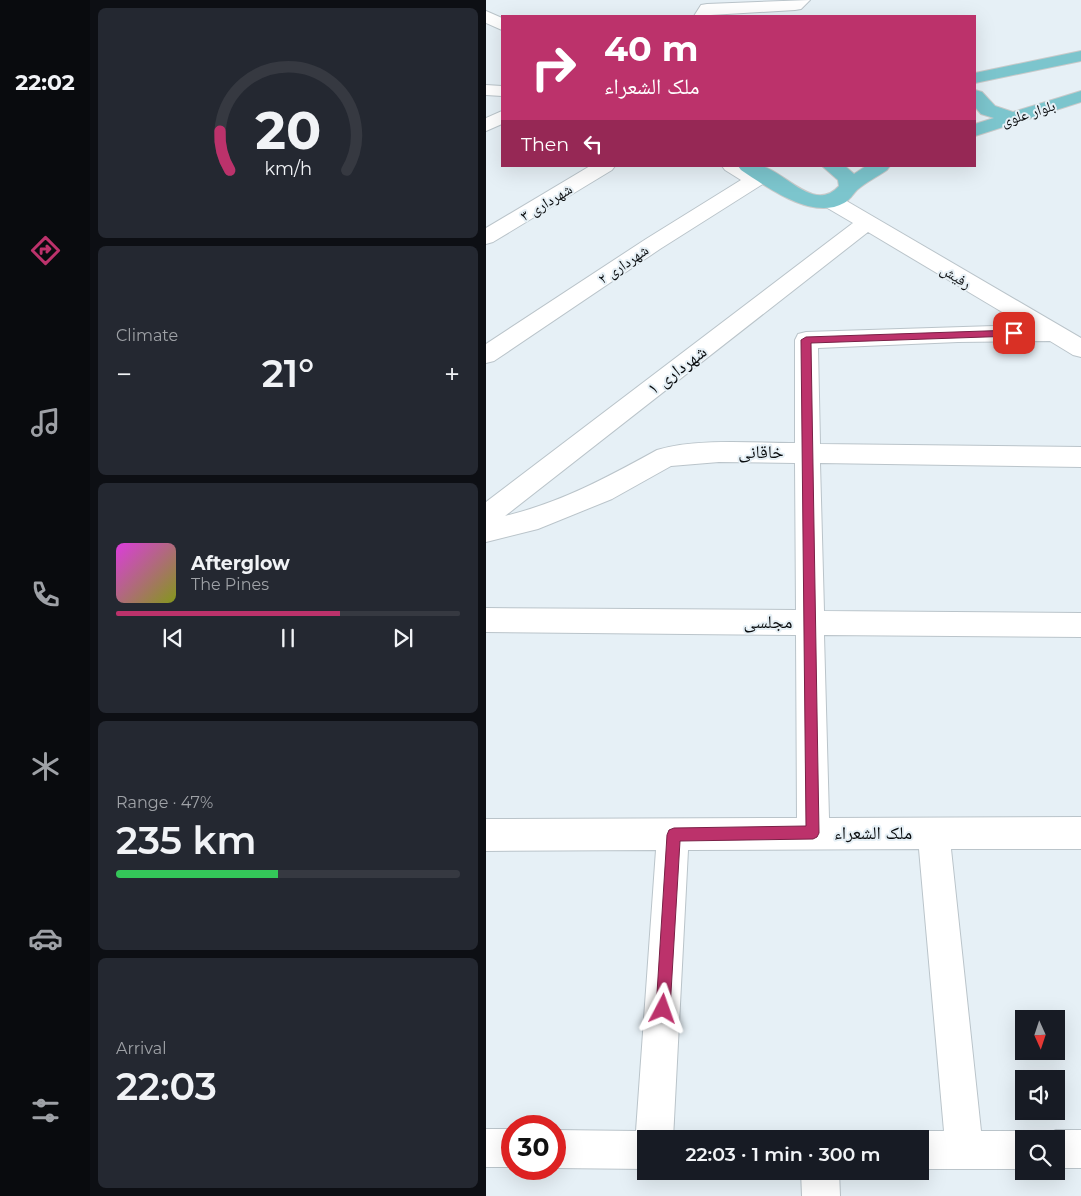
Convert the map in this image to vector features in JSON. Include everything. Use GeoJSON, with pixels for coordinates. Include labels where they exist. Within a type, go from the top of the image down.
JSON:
{"type":"FeatureCollection","features":[{"type":"Feature","properties":{"kind":"main road"},"geometry":{"type":"LineString","coordinates":[[976,83],[1081,56]]}},
{"type":"Feature","properties":{"kind":"main road"},"geometry":{"type":"LineString","coordinates":[[976,88],[979,102],[988,110],[1013,118]]}},
{"type":"Feature","properties":{"kind":"main road","name":"بلوار علوی"},"geometry":{"type":"LineString","coordinates":[[976,130],[1081,96]]}},
{"type":"Feature","properties":{"kind":"main road"},"geometry":{"type":"LineString","coordinates":[[833,167],[847,178],[849,186]]}},
{"type":"Feature","properties":{"kind":"main road"},"geometry":{"type":"LineString","coordinates":[[755,174],[818,202],[831,201],[844,194],[849,186],[878,167]]}},
{"type":"Feature","properties":{"kind":"street"},"geometry":{"type":"LineString","coordinates":[[703,15],[707,9],[795,5],[802,0]]}},
{"type":"Feature","properties":{"kind":"street"},"geometry":{"type":"LineString","coordinates":[[486,16],[501,24]]}},
{"type":"Feature","properties":{"kind":"street"},"geometry":{"type":"LineString","coordinates":[[486,90],[501,91]]}},
{"type":"Feature","properties":{"kind":"street"},"geometry":{"type":"LineString","coordinates":[[486,125],[501,118]]}},
{"type":"Feature","properties":{"kind":"street","name":"شهرداری ۳"},"geometry":{"type":"LineString","coordinates":[[486,237],[603,167]]}},
{"type":"Feature","properties":{"kind":"street"},"geometry":{"type":"LineString","coordinates":[[735,167],[755,174]]}},
{"type":"Feature","properties":{"kind":"street","name":"شهرداری ۲"},"geometry":{"type":"LineString","coordinates":[[486,355],[755,174]]}},
{"type":"Feature","properties":{"kind":"street","name":"رفیش"},"geometry":{"type":"LineString","coordinates":[[831,201],[1081,350]]}},
{"type":"Feature","properties":{"kind":"street","name":"شهرداری ۱"},"geometry":{"type":"LineString","coordinates":[[486,516],[867,223]]}},
{"type":"Feature","properties":{"kind":"street"},"geometry":{"type":"LineString","coordinates":[[813,833],[806,340],[958,334],[1051,333]]}},
{"type":"Feature","properties":{"kind":"street","name":"خاقانی"},"geometry":{"type":"LineString","coordinates":[[486,531],[529,521],[603,492],[666,457],[719,452],[807,452],[921,456],[1081,457]]}},
{"type":"Feature","properties":{"kind":"street","name":"مجلسی"},"geometry":{"type":"LineString","coordinates":[[486,620],[1081,625]]}},
{"type":"Feature","properties":{"kind":"street"},"geometry":{"type":"LineString","coordinates":[[933,833],[964,1150]]}},
{"type":"Feature","properties":{"kind":"street","name":"ملک الشعراء"},"geometry":{"type":"LineString","coordinates":[[486,835],[1081,834]]}},
{"type":"Feature","properties":{"kind":"street"},"geometry":{"type":"LineString","coordinates":[[655,1130],[674,835]]}},
{"type":"Feature","properties":{"kind":"street"},"geometry":{"type":"LineString","coordinates":[[486,1148],[501,1148]]}},
{"type":"Feature","properties":{"kind":"street"},"geometry":{"type":"LineString","coordinates":[[566,1149],[637,1150]]}},
{"type":"Feature","properties":{"kind":"street"},"geometry":{"type":"LineString","coordinates":[[1065,1149],[1081,1149]]}},
{"type":"Feature","properties":{"kind":"street"},"geometry":{"type":"LineString","coordinates":[[929,1150],[1015,1150]]}},
{"type":"Feature","properties":{"kind":"street"},"geometry":{"type":"LineString","coordinates":[[820,1180],[820,1196]]}},
{"type":"Feature","properties":{"kind":"route"},"geometry":{"type":"LineString","coordinates":[[663,1009],[674,835],[813,833],[806,340],[1014,333]]}}]}
